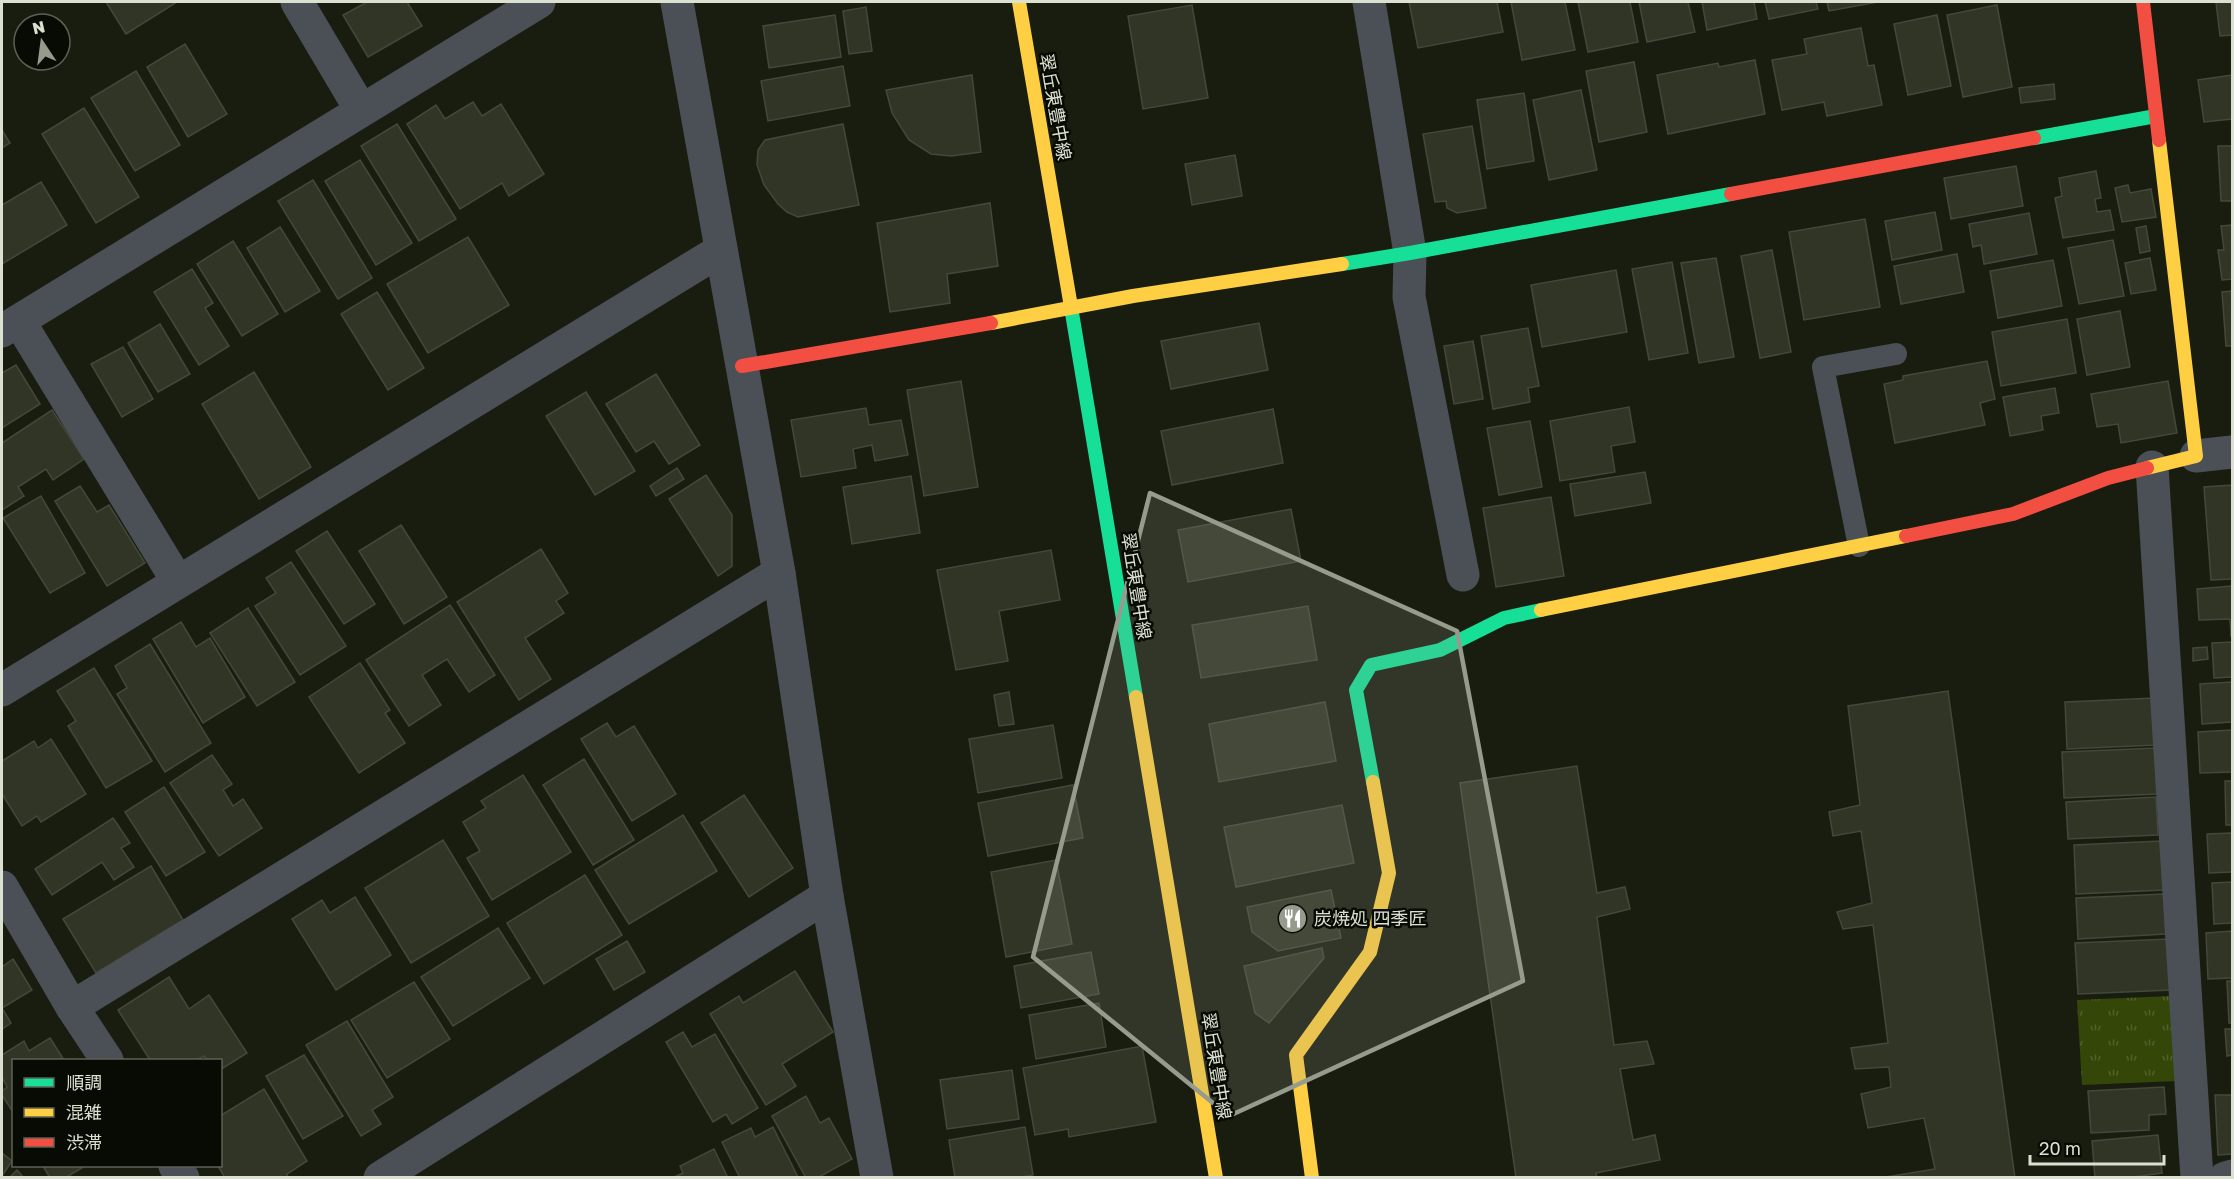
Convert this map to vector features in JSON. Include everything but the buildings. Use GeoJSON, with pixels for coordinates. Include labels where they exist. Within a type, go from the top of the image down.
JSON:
{"type":"FeatureCollection","features":[{"type":"Feature","properties":{"kind":"street"},"geometry":{"type":"LineString","coordinates":[[297,2],[361,110]]}},
{"type":"Feature","properties":{"kind":"street"},"geometry":{"type":"LineString","coordinates":[[178,582],[10,326],[539,2]]}},
{"type":"Feature","properties":{"kind":"street"},"geometry":{"type":"LineString","coordinates":[[677,2],[779,573],[826,896],[877,1178]]}},
{"type":"Feature","properties":{"kind":"street","name":"翠丘東豊中線"},"geometry":{"type":"LineString","coordinates":[[1019,2],[1216,1178]]}},
{"type":"Feature","properties":{"kind":"street"},"geometry":{"type":"LineString","coordinates":[[1370,2],[1410,253],[1410,297],[1463,575]]}},
{"type":"Feature","properties":{"kind":"street"},"geometry":{"type":"LineString","coordinates":[[2143,2],[2196,456]]}},
{"type":"Feature","properties":{"kind":"street"},"geometry":{"type":"LineString","coordinates":[[742,366],[1071,307],[1410,253],[2156,117]]}},
{"type":"Feature","properties":{"kind":"street"},"geometry":{"type":"LineString","coordinates":[[2,690],[721,250]]}},
{"type":"Feature","properties":{"kind":"street"},"geometry":{"type":"LineString","coordinates":[[1312,1178],[1296,1055],[1370,952],[1389,873],[1356,690],[1371,665],[1440,650],[1504,618],[2013,514],[2108,478],[2196,456],[2232,452]]}},
{"type":"Feature","properties":{"kind":"street"},"geometry":{"type":"LineString","coordinates":[[2152,467],[2196,1178]]}},
{"type":"Feature","properties":{"kind":"street"},"geometry":{"type":"LineString","coordinates":[[72,1006],[779,573]]}},
{"type":"Feature","properties":{"kind":"street"},"geometry":{"type":"LineString","coordinates":[[2,887],[72,1006],[106,1059]]}},
{"type":"Feature","properties":{"kind":"street"},"geometry":{"type":"LineString","coordinates":[[380,1178],[826,896]]}},
{"type":"Feature","properties":{"kind":"street"},"geometry":{"type":"LineString","coordinates":[[2225,1178],[2232,1176]]}},
{"type":"Feature","properties":{"kind":"lane"},"geometry":{"type":"LineString","coordinates":[[1859,546],[1823,368],[1896,354]]}},
{"type":"Feature","properties":{"kind":"highlighted area"},"geometry":{"type":"Polygon","coordinates":[[[1150,493],[1457,631],[1523,981],[1229,1116],[1033,957],[1150,493]]]}},
{"type":"Feature","properties":{"kind":"green space"},"geometry":{"type":"Polygon","coordinates":[[[2172,996],[2176,1081],[2082,1085],[2077,1000],[2172,996]]]}},
{"type":"Feature","properties":{"kind":"traffic: fast"},"geometry":{"type":"LineString","coordinates":[[2034,138],[2156,116]]}},
{"type":"Feature","properties":{"kind":"traffic: fast"},"geometry":{"type":"LineString","coordinates":[[1342,264],[1731,194]]}},
{"type":"Feature","properties":{"kind":"traffic: fast"},"geometry":{"type":"LineString","coordinates":[[1070,301],[1136,697]]}},
{"type":"Feature","properties":{"kind":"traffic: fast"},"geometry":{"type":"LineString","coordinates":[[1373,782],[1356,690],[1371,665],[1440,650],[1504,618],[1541,610]]}},
{"type":"Feature","properties":{"kind":"traffic: slow"},"geometry":{"type":"LineString","coordinates":[[1019,2],[1070,301]]}},
{"type":"Feature","properties":{"kind":"traffic: slow"},"geometry":{"type":"LineString","coordinates":[[2147,468],[2196,456],[2159,140]]}},
{"type":"Feature","properties":{"kind":"traffic: slow"},"geometry":{"type":"LineString","coordinates":[[991,323],[1133,296],[1342,264]]}},
{"type":"Feature","properties":{"kind":"traffic: slow"},"geometry":{"type":"LineString","coordinates":[[1541,610],[1906,536]]}},
{"type":"Feature","properties":{"kind":"traffic: slow"},"geometry":{"type":"LineString","coordinates":[[1136,697],[1216,1178]]}},
{"type":"Feature","properties":{"kind":"traffic: slow"},"geometry":{"type":"LineString","coordinates":[[1312,1178],[1296,1055],[1370,952],[1389,873],[1373,782]]}},
{"type":"Feature","properties":{"kind":"traffic: jam"},"geometry":{"type":"LineString","coordinates":[[2143,2],[2159,140]]}},
{"type":"Feature","properties":{"kind":"traffic: jam"},"geometry":{"type":"LineString","coordinates":[[1731,194],[2034,138]]}},
{"type":"Feature","properties":{"kind":"traffic: jam"},"geometry":{"type":"LineString","coordinates":[[742,366],[991,323]]}},
{"type":"Feature","properties":{"kind":"traffic: jam"},"geometry":{"type":"LineString","coordinates":[[1906,536],[2013,514],[2108,478],[2147,468]]}},
{"type":"Feature","properties":{"kind":"place","name":"炭焼処 四季匠"},"geometry":{"type":"Point","coordinates":[1293,919]}}]}
